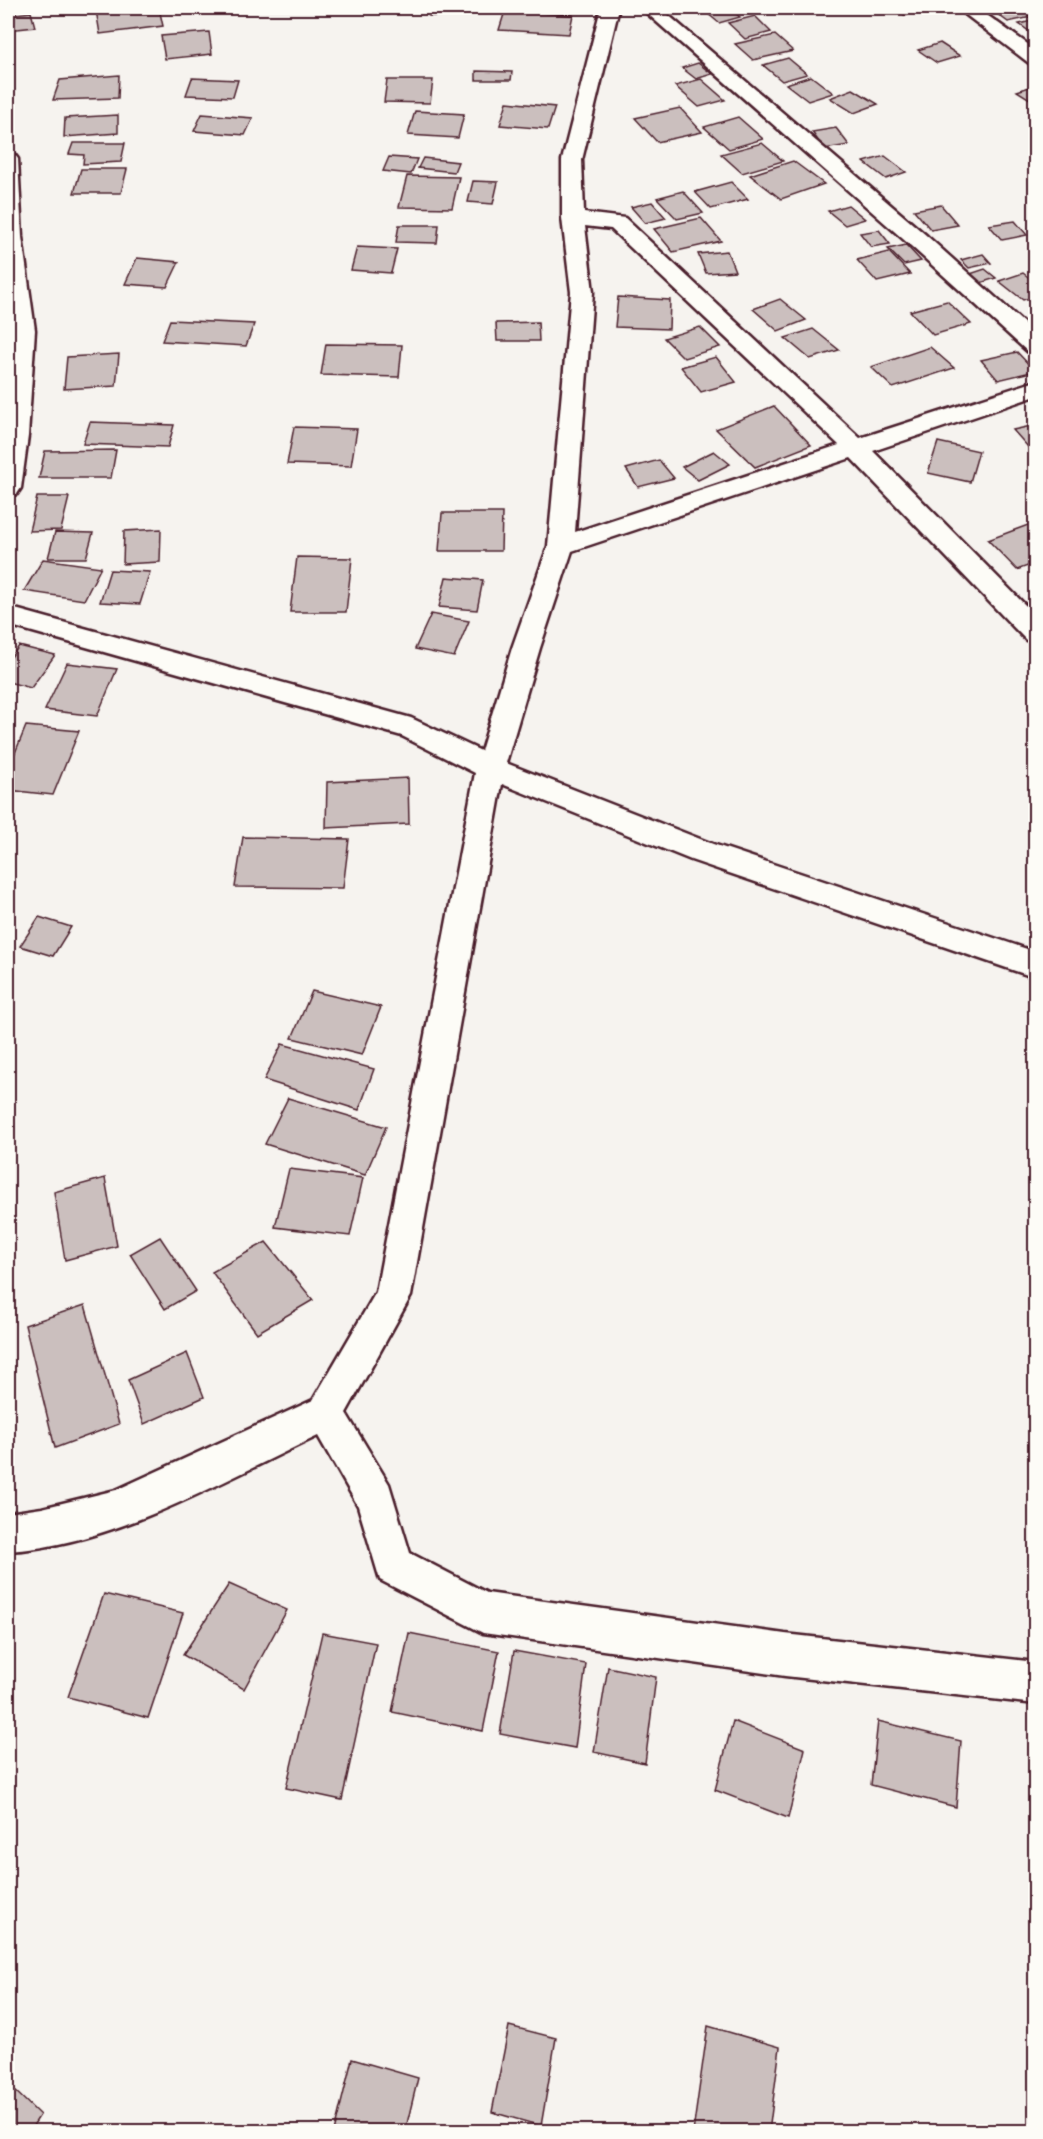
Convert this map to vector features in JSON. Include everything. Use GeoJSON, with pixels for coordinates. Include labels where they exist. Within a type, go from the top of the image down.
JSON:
{"type":"FeatureCollection","features":[{"type":"Feature","properties":{"kind":"street"},"geometry":{"type":"LineString","coordinates":[[8,1532],[42,1528],[119,1509],[326,1413],[393,1296],[490,768],[526,648],[561,546],[582,292],[573,218],[572,160],[610,8]]}},
{"type":"Feature","properties":{"kind":"street"},"geometry":{"type":"LineString","coordinates":[[650,8],[919,241],[1035,347]]}},
{"type":"Feature","properties":{"kind":"street"},"geometry":{"type":"LineString","coordinates":[[966,8],[1035,59]]}},
{"type":"Feature","properties":{"kind":"street"},"geometry":{"type":"LineString","coordinates":[[8,159],[11,237],[24,330],[16,436],[8,488]]}},
{"type":"Feature","properties":{"kind":"street"},"geometry":{"type":"LineString","coordinates":[[573,218],[617,223],[856,448],[1035,633]]}},
{"type":"Feature","properties":{"kind":"street"},"geometry":{"type":"LineString","coordinates":[[561,546],[1035,388]]}},
{"type":"Feature","properties":{"kind":"street"},"geometry":{"type":"LineString","coordinates":[[8,616],[411,729],[490,768],[702,852],[1035,965]]}},
{"type":"Feature","properties":{"kind":"street"},"geometry":{"type":"LineString","coordinates":[[326,1413],[349,1457],[375,1498],[394,1566],[483,1613],[784,1655],[1035,1683]]}},
{"type":"Feature","properties":{"kind":"building"},"geometry":{"type":"Polygon","coordinates":[[[159,8],[163,26],[100,34],[96,10],[159,8]]]}},
{"type":"Feature","properties":{"kind":"building"},"geometry":{"type":"Polygon","coordinates":[[[429,8],[459,8],[459,16],[429,16],[429,8]]]}},
{"type":"Feature","properties":{"kind":"building"},"geometry":{"type":"Polygon","coordinates":[[[728,8],[740,17],[719,23],[702,9],[728,8]]]}},
{"type":"Feature","properties":{"kind":"building"},"geometry":{"type":"Polygon","coordinates":[[[896,8],[925,8],[929,10],[904,15],[896,8]]]}},
{"type":"Feature","properties":{"kind":"building"},"geometry":{"type":"Polygon","coordinates":[[[989,8],[1019,8],[1031,17],[1008,22],[989,8]]]}},
{"type":"Feature","properties":{"kind":"building"},"geometry":{"type":"Polygon","coordinates":[[[505,11],[573,15],[569,34],[499,30],[505,11]]]}},
{"type":"Feature","properties":{"kind":"building"},"geometry":{"type":"Polygon","coordinates":[[[31,12],[35,27],[8,30],[8,15],[31,12]]]}},
{"type":"Feature","properties":{"kind":"building"},"geometry":{"type":"Polygon","coordinates":[[[755,16],[771,32],[745,39],[728,23],[755,16]]]}},
{"type":"Feature","properties":{"kind":"building"},"geometry":{"type":"Polygon","coordinates":[[[1036,20],[1036,36],[1019,24],[1036,20]]]}},
{"type":"Feature","properties":{"kind":"building"},"geometry":{"type":"Polygon","coordinates":[[[209,32],[212,54],[165,59],[161,36],[209,32]]]}},
{"type":"Feature","properties":{"kind":"building"},"geometry":{"type":"Polygon","coordinates":[[[775,35],[793,51],[753,60],[735,44],[775,35]]]}},
{"type":"Feature","properties":{"kind":"building"},"geometry":{"type":"Polygon","coordinates":[[[940,43],[960,56],[937,63],[918,50],[940,43]]]}},
{"type":"Feature","properties":{"kind":"building"},"geometry":{"type":"Polygon","coordinates":[[[788,58],[807,74],[782,81],[763,65],[788,58]]]}},
{"type":"Feature","properties":{"kind":"building"},"geometry":{"type":"Polygon","coordinates":[[[698,63],[712,74],[696,79],[682,68],[698,63]]]}},
{"type":"Feature","properties":{"kind":"building"},"geometry":{"type":"Polygon","coordinates":[[[476,71],[512,72],[511,80],[476,80],[476,71]]]}},
{"type":"Feature","properties":{"kind":"building"},"geometry":{"type":"Polygon","coordinates":[[[119,75],[118,98],[53,100],[60,80],[119,75]]]}},
{"type":"Feature","properties":{"kind":"building"},"geometry":{"type":"Polygon","coordinates":[[[811,76],[833,93],[808,101],[786,84],[811,76]]]}},
{"type":"Feature","properties":{"kind":"building"},"geometry":{"type":"Polygon","coordinates":[[[192,78],[238,80],[233,97],[186,95],[192,78]]]}},
{"type":"Feature","properties":{"kind":"building"},"geometry":{"type":"Polygon","coordinates":[[[701,79],[725,100],[699,107],[675,86],[701,79]]]}},
{"type":"Feature","properties":{"kind":"building"},"geometry":{"type":"Polygon","coordinates":[[[387,80],[433,80],[430,103],[384,102],[387,80]]]}},
{"type":"Feature","properties":{"kind":"building"},"geometry":{"type":"Polygon","coordinates":[[[1036,85],[1036,103],[1017,91],[1036,85]]]}},
{"type":"Feature","properties":{"kind":"building"},"geometry":{"type":"Polygon","coordinates":[[[853,89],[878,104],[854,113],[830,98],[853,89]]]}},
{"type":"Feature","properties":{"kind":"building"},"geometry":{"type":"Polygon","coordinates":[[[507,102],[555,107],[548,129],[500,125],[507,102]]]}},
{"type":"Feature","properties":{"kind":"building"},"geometry":{"type":"Polygon","coordinates":[[[680,108],[702,132],[657,142],[635,118],[680,108]]]}},
{"type":"Feature","properties":{"kind":"building"},"geometry":{"type":"Polygon","coordinates":[[[415,111],[464,114],[458,138],[408,135],[415,111]]]}},
{"type":"Feature","properties":{"kind":"building"},"geometry":{"type":"Polygon","coordinates":[[[202,114],[253,118],[245,135],[194,131],[202,114]]]}},
{"type":"Feature","properties":{"kind":"building"},"geometry":{"type":"Polygon","coordinates":[[[118,115],[118,133],[64,137],[65,118],[118,115]]]}},
{"type":"Feature","properties":{"kind":"building"},"geometry":{"type":"Polygon","coordinates":[[[738,117],[763,139],[729,149],[704,127],[738,117]]]}},
{"type":"Feature","properties":{"kind":"building"},"geometry":{"type":"Polygon","coordinates":[[[836,128],[849,145],[824,149],[812,132],[836,128]]]}},
{"type":"Feature","properties":{"kind":"building"},"geometry":{"type":"Polygon","coordinates":[[[73,143],[125,143],[121,162],[83,164],[84,155],[69,154],[73,143]]]}},
{"type":"Feature","properties":{"kind":"building"},"geometry":{"type":"Polygon","coordinates":[[[762,143],[783,161],[742,173],[721,154],[762,143]]]}},
{"type":"Feature","properties":{"kind":"building"},"geometry":{"type":"Polygon","coordinates":[[[885,156],[906,172],[886,179],[864,162],[885,156]]]}},
{"type":"Feature","properties":{"kind":"building"},"geometry":{"type":"Polygon","coordinates":[[[389,157],[417,159],[411,174],[383,171],[389,157]]]}},
{"type":"Feature","properties":{"kind":"building"},"geometry":{"type":"Polygon","coordinates":[[[423,158],[458,162],[454,172],[418,168],[423,158]]]}},
{"type":"Feature","properties":{"kind":"building"},"geometry":{"type":"Polygon","coordinates":[[[793,161],[824,184],[781,199],[750,175],[793,161]]]}},
{"type":"Feature","properties":{"kind":"building"},"geometry":{"type":"Polygon","coordinates":[[[81,169],[127,169],[121,193],[74,193],[81,169]]]}},
{"type":"Feature","properties":{"kind":"building"},"geometry":{"type":"Polygon","coordinates":[[[407,176],[459,177],[452,208],[399,207],[407,176]]]}},
{"type":"Feature","properties":{"kind":"building"},"geometry":{"type":"Polygon","coordinates":[[[473,181],[498,182],[493,204],[468,202],[473,181]]]}},
{"type":"Feature","properties":{"kind":"building"},"geometry":{"type":"Polygon","coordinates":[[[731,182],[748,199],[711,209],[695,192],[731,182]]]}},
{"type":"Feature","properties":{"kind":"building"},"geometry":{"type":"Polygon","coordinates":[[[683,191],[703,213],[677,219],[657,198],[683,191]]]}},
{"type":"Feature","properties":{"kind":"building"},"geometry":{"type":"Polygon","coordinates":[[[652,202],[666,218],[645,223],[631,207],[652,202]]]}},
{"type":"Feature","properties":{"kind":"building"},"geometry":{"type":"Polygon","coordinates":[[[848,205],[865,219],[845,225],[828,211],[848,205]]]}},
{"type":"Feature","properties":{"kind":"building"},"geometry":{"type":"Polygon","coordinates":[[[941,205],[958,225],[931,230],[914,210],[941,205]]]}},
{"type":"Feature","properties":{"kind":"building"},"geometry":{"type":"Polygon","coordinates":[[[701,218],[721,241],[673,252],[654,229],[701,218]]]}},
{"type":"Feature","properties":{"kind":"building"},"geometry":{"type":"Polygon","coordinates":[[[1015,221],[1027,235],[1002,240],[989,225],[1015,221]]]}},
{"type":"Feature","properties":{"kind":"building"},"geometry":{"type":"Polygon","coordinates":[[[399,225],[439,225],[437,243],[396,242],[399,225]]]}},
{"type":"Feature","properties":{"kind":"building"},"geometry":{"type":"Polygon","coordinates":[[[879,230],[890,244],[871,247],[860,233],[879,230]]]}},
{"type":"Feature","properties":{"kind":"building"},"geometry":{"type":"Polygon","coordinates":[[[906,245],[921,261],[904,265],[888,249],[906,245]]]}},
{"type":"Feature","properties":{"kind":"building"},"geometry":{"type":"Polygon","coordinates":[[[357,247],[397,249],[391,273],[351,270],[357,247]]]}},
{"type":"Feature","properties":{"kind":"building"},"geometry":{"type":"Polygon","coordinates":[[[727,251],[735,271],[706,273],[698,254],[727,251]]]}},
{"type":"Feature","properties":{"kind":"building"},"geometry":{"type":"Polygon","coordinates":[[[889,252],[910,274],[877,282],[857,260],[889,252]]]}},
{"type":"Feature","properties":{"kind":"building"},"geometry":{"type":"Polygon","coordinates":[[[983,254],[991,263],[969,268],[961,260],[983,254]]]}},
{"type":"Feature","properties":{"kind":"building"},"geometry":{"type":"Polygon","coordinates":[[[137,258],[179,262],[167,287],[125,284],[137,258]]]}},
{"type":"Feature","properties":{"kind":"building"},"geometry":{"type":"Polygon","coordinates":[[[985,269],[996,278],[980,283],[970,274],[985,269]]]}},
{"type":"Feature","properties":{"kind":"building"},"geometry":{"type":"Polygon","coordinates":[[[1023,273],[1036,283],[1036,296],[1023,300],[999,281],[1023,273]]]}},
{"type":"Feature","properties":{"kind":"building"},"geometry":{"type":"Polygon","coordinates":[[[618,297],[670,300],[669,329],[615,327],[618,297]]]}},
{"type":"Feature","properties":{"kind":"building"},"geometry":{"type":"Polygon","coordinates":[[[780,299],[806,320],[778,331],[753,309],[780,299]]]}},
{"type":"Feature","properties":{"kind":"building"},"geometry":{"type":"Polygon","coordinates":[[[947,301],[971,324],[933,335],[910,311],[947,301]]]}},
{"type":"Feature","properties":{"kind":"building"},"geometry":{"type":"Polygon","coordinates":[[[170,320],[254,324],[246,346],[162,341],[170,320]]]}},
{"type":"Feature","properties":{"kind":"building"},"geometry":{"type":"Polygon","coordinates":[[[538,322],[539,341],[497,341],[496,323],[538,322]]]}},
{"type":"Feature","properties":{"kind":"building"},"geometry":{"type":"Polygon","coordinates":[[[700,327],[720,347],[684,358],[664,338],[700,327]]]}},
{"type":"Feature","properties":{"kind":"building"},"geometry":{"type":"Polygon","coordinates":[[[813,329],[839,350],[810,359],[785,338],[813,329]]]}},
{"type":"Feature","properties":{"kind":"building"},"geometry":{"type":"Polygon","coordinates":[[[326,344],[402,345],[399,377],[321,375],[326,344]]]}},
{"type":"Feature","properties":{"kind":"building"},"geometry":{"type":"Polygon","coordinates":[[[930,347],[954,368],[893,388],[871,367],[930,347]]]}},
{"type":"Feature","properties":{"kind":"building"},"geometry":{"type":"Polygon","coordinates":[[[1017,352],[1035,371],[998,380],[981,360],[1017,352]]]}},
{"type":"Feature","properties":{"kind":"building"},"geometry":{"type":"Polygon","coordinates":[[[119,354],[116,386],[64,389],[67,357],[119,354]]]}},
{"type":"Feature","properties":{"kind":"building"},"geometry":{"type":"Polygon","coordinates":[[[716,357],[736,382],[701,392],[681,367],[716,357]]]}},
{"type":"Feature","properties":{"kind":"building"},"geometry":{"type":"Polygon","coordinates":[[[774,406],[811,445],[755,467],[716,429],[774,406]]]}},
{"type":"Feature","properties":{"kind":"building"},"geometry":{"type":"Polygon","coordinates":[[[90,422],[174,425],[168,447],[83,444],[90,422]]]}},
{"type":"Feature","properties":{"kind":"building"},"geometry":{"type":"Polygon","coordinates":[[[1036,425],[1036,456],[1013,430],[1036,425]]]}},
{"type":"Feature","properties":{"kind":"building"},"geometry":{"type":"Polygon","coordinates":[[[294,427],[357,429],[351,466],[287,464],[294,427]]]}},
{"type":"Feature","properties":{"kind":"building"},"geometry":{"type":"Polygon","coordinates":[[[938,442],[979,451],[970,482],[928,473],[938,442]]]}},
{"type":"Feature","properties":{"kind":"building"},"geometry":{"type":"Polygon","coordinates":[[[116,450],[111,478],[39,478],[45,451],[116,450]]]}},
{"type":"Feature","properties":{"kind":"building"},"geometry":{"type":"Polygon","coordinates":[[[714,451],[730,464],[698,480],[682,467],[714,451]]]}},
{"type":"Feature","properties":{"kind":"building"},"geometry":{"type":"Polygon","coordinates":[[[659,460],[674,478],[638,487],[626,469],[659,460]]]}},
{"type":"Feature","properties":{"kind":"building"},"geometry":{"type":"Polygon","coordinates":[[[37,497],[69,497],[61,530],[29,531],[37,497]]]}},
{"type":"Feature","properties":{"kind":"building"},"geometry":{"type":"Polygon","coordinates":[[[442,513],[502,513],[501,551],[439,551],[442,513]]]}},
{"type":"Feature","properties":{"kind":"building"},"geometry":{"type":"Polygon","coordinates":[[[1036,522],[1036,563],[1017,570],[988,540],[1036,522]]]}},
{"type":"Feature","properties":{"kind":"building"},"geometry":{"type":"Polygon","coordinates":[[[161,529],[160,562],[123,564],[124,531],[161,529]]]}},
{"type":"Feature","properties":{"kind":"building"},"geometry":{"type":"Polygon","coordinates":[[[55,532],[93,533],[86,558],[48,558],[55,532]]]}},
{"type":"Feature","properties":{"kind":"building"},"geometry":{"type":"Polygon","coordinates":[[[297,557],[352,558],[346,612],[290,612],[297,557]]]}},
{"type":"Feature","properties":{"kind":"building"},"geometry":{"type":"Polygon","coordinates":[[[43,559],[101,567],[84,600],[24,591],[43,559]]]}},
{"type":"Feature","properties":{"kind":"building"},"geometry":{"type":"Polygon","coordinates":[[[110,570],[150,572],[140,604],[100,602],[110,570]]]}},
{"type":"Feature","properties":{"kind":"building"},"geometry":{"type":"Polygon","coordinates":[[[446,577],[483,580],[477,610],[439,607],[446,577]]]}},
{"type":"Feature","properties":{"kind":"building"},"geometry":{"type":"Polygon","coordinates":[[[431,614],[469,621],[454,657],[415,649],[431,614]]]}},
{"type":"Feature","properties":{"kind":"building"},"geometry":{"type":"Polygon","coordinates":[[[19,646],[55,655],[31,688],[8,682],[8,661],[19,646]]]}},
{"type":"Feature","properties":{"kind":"building"},"geometry":{"type":"Polygon","coordinates":[[[67,663],[117,669],[97,716],[45,710],[67,663]]]}},
{"type":"Feature","properties":{"kind":"building"},"geometry":{"type":"Polygon","coordinates":[[[26,726],[79,731],[53,795],[8,790],[8,770],[26,726]]]}},
{"type":"Feature","properties":{"kind":"building"},"geometry":{"type":"Polygon","coordinates":[[[408,778],[409,824],[326,828],[327,782],[408,778]]]}},
{"type":"Feature","properties":{"kind":"building"},"geometry":{"type":"Polygon","coordinates":[[[243,837],[349,839],[343,888],[235,887],[243,837]]]}},
{"type":"Feature","properties":{"kind":"building"},"geometry":{"type":"Polygon","coordinates":[[[39,917],[71,927],[53,956],[20,946],[39,917]]]}},
{"type":"Feature","properties":{"kind":"building"},"geometry":{"type":"Polygon","coordinates":[[[312,991],[381,1007],[362,1055],[292,1038],[312,991]]]}},
{"type":"Feature","properties":{"kind":"building"},"geometry":{"type":"Polygon","coordinates":[[[282,1044],[374,1069],[359,1110],[264,1080],[282,1044]]]}},
{"type":"Feature","properties":{"kind":"building"},"geometry":{"type":"Polygon","coordinates":[[[288,1098],[386,1127],[365,1175],[265,1144],[288,1098]]]}},
{"type":"Feature","properties":{"kind":"building"},"geometry":{"type":"Polygon","coordinates":[[[289,1169],[363,1178],[350,1236],[275,1227],[289,1169]]]}},
{"type":"Feature","properties":{"kind":"building"},"geometry":{"type":"Polygon","coordinates":[[[105,1178],[117,1246],[65,1260],[54,1192],[105,1178]]]}},
{"type":"Feature","properties":{"kind":"building"},"geometry":{"type":"Polygon","coordinates":[[[160,1237],[196,1291],[165,1309],[130,1254],[160,1237]]]}},
{"type":"Feature","properties":{"kind":"building"},"geometry":{"type":"Polygon","coordinates":[[[266,1242],[313,1300],[257,1333],[212,1272],[266,1242]]]}},
{"type":"Feature","properties":{"kind":"building"},"geometry":{"type":"Polygon","coordinates":[[[85,1305],[119,1424],[55,1448],[25,1325],[85,1305]]]}},
{"type":"Feature","properties":{"kind":"building"},"geometry":{"type":"Polygon","coordinates":[[[187,1353],[204,1397],[144,1424],[128,1380],[187,1353]]]}},
{"type":"Feature","properties":{"kind":"building"},"geometry":{"type":"Polygon","coordinates":[[[229,1584],[287,1610],[244,1689],[183,1655],[229,1584]]]}},
{"type":"Feature","properties":{"kind":"building"},"geometry":{"type":"Polygon","coordinates":[[[104,1594],[183,1613],[148,1718],[68,1697],[104,1594]]]}},
{"type":"Feature","properties":{"kind":"building"},"geometry":{"type":"Polygon","coordinates":[[[322,1633],[376,1643],[342,1800],[286,1788],[322,1633]]]}},
{"type":"Feature","properties":{"kind":"building"},"geometry":{"type":"Polygon","coordinates":[[[409,1633],[499,1651],[483,1731],[392,1712],[409,1633]]]}},
{"type":"Feature","properties":{"kind":"building"},"geometry":{"type":"Polygon","coordinates":[[[514,1651],[586,1664],[575,1748],[500,1734],[514,1651]]]}},
{"type":"Feature","properties":{"kind":"building"},"geometry":{"type":"Polygon","coordinates":[[[608,1667],[656,1677],[645,1763],[594,1752],[608,1667]]]}},
{"type":"Feature","properties":{"kind":"building"},"geometry":{"type":"Polygon","coordinates":[[[733,1721],[805,1749],[788,1818],[715,1790],[733,1721]]]}},
{"type":"Feature","properties":{"kind":"building"},"geometry":{"type":"Polygon","coordinates":[[[878,1721],[961,1741],[956,1807],[871,1785],[878,1721]]]}},
{"type":"Feature","properties":{"kind":"building"},"geometry":{"type":"Polygon","coordinates":[[[509,2026],[556,2038],[541,2126],[492,2112],[509,2026]]]}},
{"type":"Feature","properties":{"kind":"building"},"geometry":{"type":"Polygon","coordinates":[[[708,2026],[780,2047],[769,2132],[693,2132],[708,2026]]]}},
{"type":"Feature","properties":{"kind":"building"},"geometry":{"type":"Polygon","coordinates":[[[352,2059],[418,2078],[405,2132],[334,2132],[352,2059]]]}},
{"type":"Feature","properties":{"kind":"building"},"geometry":{"type":"Polygon","coordinates":[[[8,2084],[40,2115],[29,2132],[8,2132],[8,2084]]]}}]}
